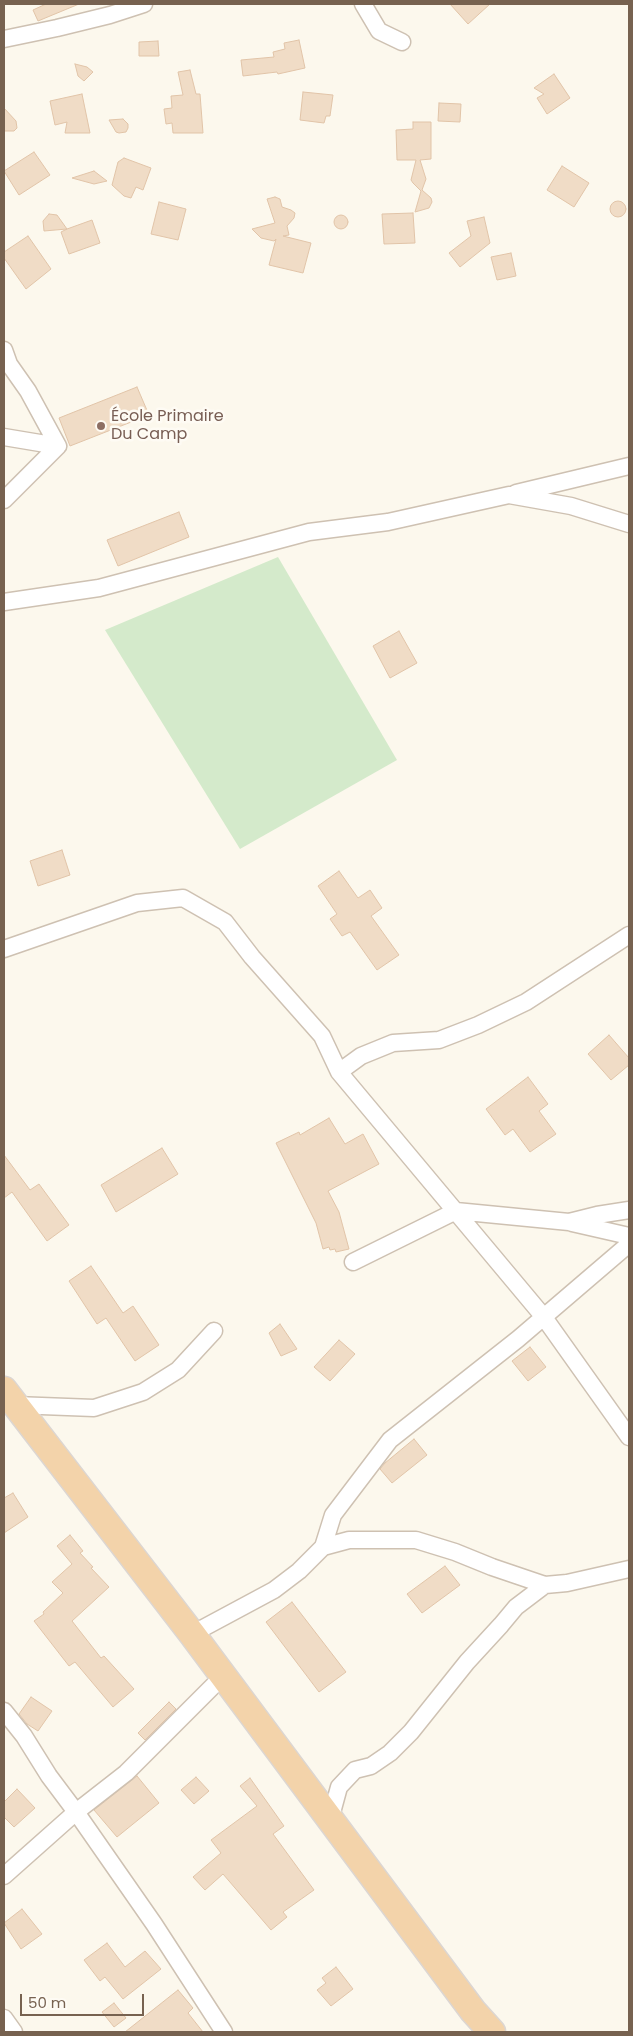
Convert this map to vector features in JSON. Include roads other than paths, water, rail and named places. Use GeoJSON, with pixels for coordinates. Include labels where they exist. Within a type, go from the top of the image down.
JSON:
{"type":"FeatureCollection","features":[{"type":"Feature","properties":{"kind":"highway"},"geometry":{"type":"LineString","coordinates":[[9,1398],[192,1634],[473,2011],[492,2032]]}},
{"type":"Feature","properties":{"kind":"street"},"geometry":{"type":"LineString","coordinates":[[4,39],[110,15],[144,4]]}},
{"type":"Feature","properties":{"kind":"street"},"geometry":{"type":"LineString","coordinates":[[363,4],[379,31],[402,42]]}},
{"type":"Feature","properties":{"kind":"street"},"geometry":{"type":"LineString","coordinates":[[4,350],[9,364],[28,391],[58,446]]}},
{"type":"Feature","properties":{"kind":"street"},"geometry":{"type":"LineString","coordinates":[[4,436],[58,446]]}},
{"type":"Feature","properties":{"kind":"street"},"geometry":{"type":"LineString","coordinates":[[4,500],[58,446]]}},
{"type":"Feature","properties":{"kind":"street"},"geometry":{"type":"LineString","coordinates":[[4,602],[99,588],[310,532],[388,522],[629,466]]}},
{"type":"Feature","properties":{"kind":"street"},"geometry":{"type":"LineString","coordinates":[[509,495],[571,506],[629,524]]}},
{"type":"Feature","properties":{"kind":"street"},"geometry":{"type":"LineString","coordinates":[[4,950],[137,903],[183,898],[225,922],[252,957],[322,1036],[339,1072],[543,1316],[629,1437]]}},
{"type":"Feature","properties":{"kind":"street"},"geometry":{"type":"LineString","coordinates":[[339,1072],[361,1056],[393,1043],[439,1040],[478,1025],[526,1002],[629,935]]}},
{"type":"Feature","properties":{"kind":"street"},"geometry":{"type":"LineString","coordinates":[[569,1222],[629,1210]]}},
{"type":"Feature","properties":{"kind":"street"},"geometry":{"type":"LineString","coordinates":[[353,1262],[456,1211],[569,1222],[629,1236]]}},
{"type":"Feature","properties":{"kind":"street"},"geometry":{"type":"LineString","coordinates":[[192,1634],[274,1590],[299,1571],[322,1547],[333,1515],[390,1440],[518,1339],[629,1244]]}},
{"type":"Feature","properties":{"kind":"street"},"geometry":{"type":"LineString","coordinates":[[9,1398],[94,1408],[143,1392],[178,1370],[214,1331]]}},
{"type":"Feature","properties":{"kind":"street"},"geometry":{"type":"LineString","coordinates":[[322,1547],[349,1540],[416,1540],[456,1552],[492,1567],[545,1585],[567,1583],[629,1569]]}},
{"type":"Feature","properties":{"kind":"street"},"geometry":{"type":"LineString","coordinates":[[330,1820],[339,1787],[355,1770],[371,1766],[390,1753],[516,1607],[545,1585]]}},
{"type":"Feature","properties":{"kind":"street"},"geometry":{"type":"LineString","coordinates":[[4,1876],[76,1812],[126,1773],[223,1676]]}},
{"type":"Feature","properties":{"kind":"street"},"geometry":{"type":"LineString","coordinates":[[4,1712],[24,1736],[49,1776],[154,1924],[224,2032]]}},
{"type":"Feature","properties":{"kind":"street"},"geometry":{"type":"LineString","coordinates":[[4,2018],[14,2032]]}},
{"type":"Feature","properties":{"kind":"place","name":"École Primaire Du Camp"},"geometry":{"type":"Point","coordinates":[101,426]}}]}
